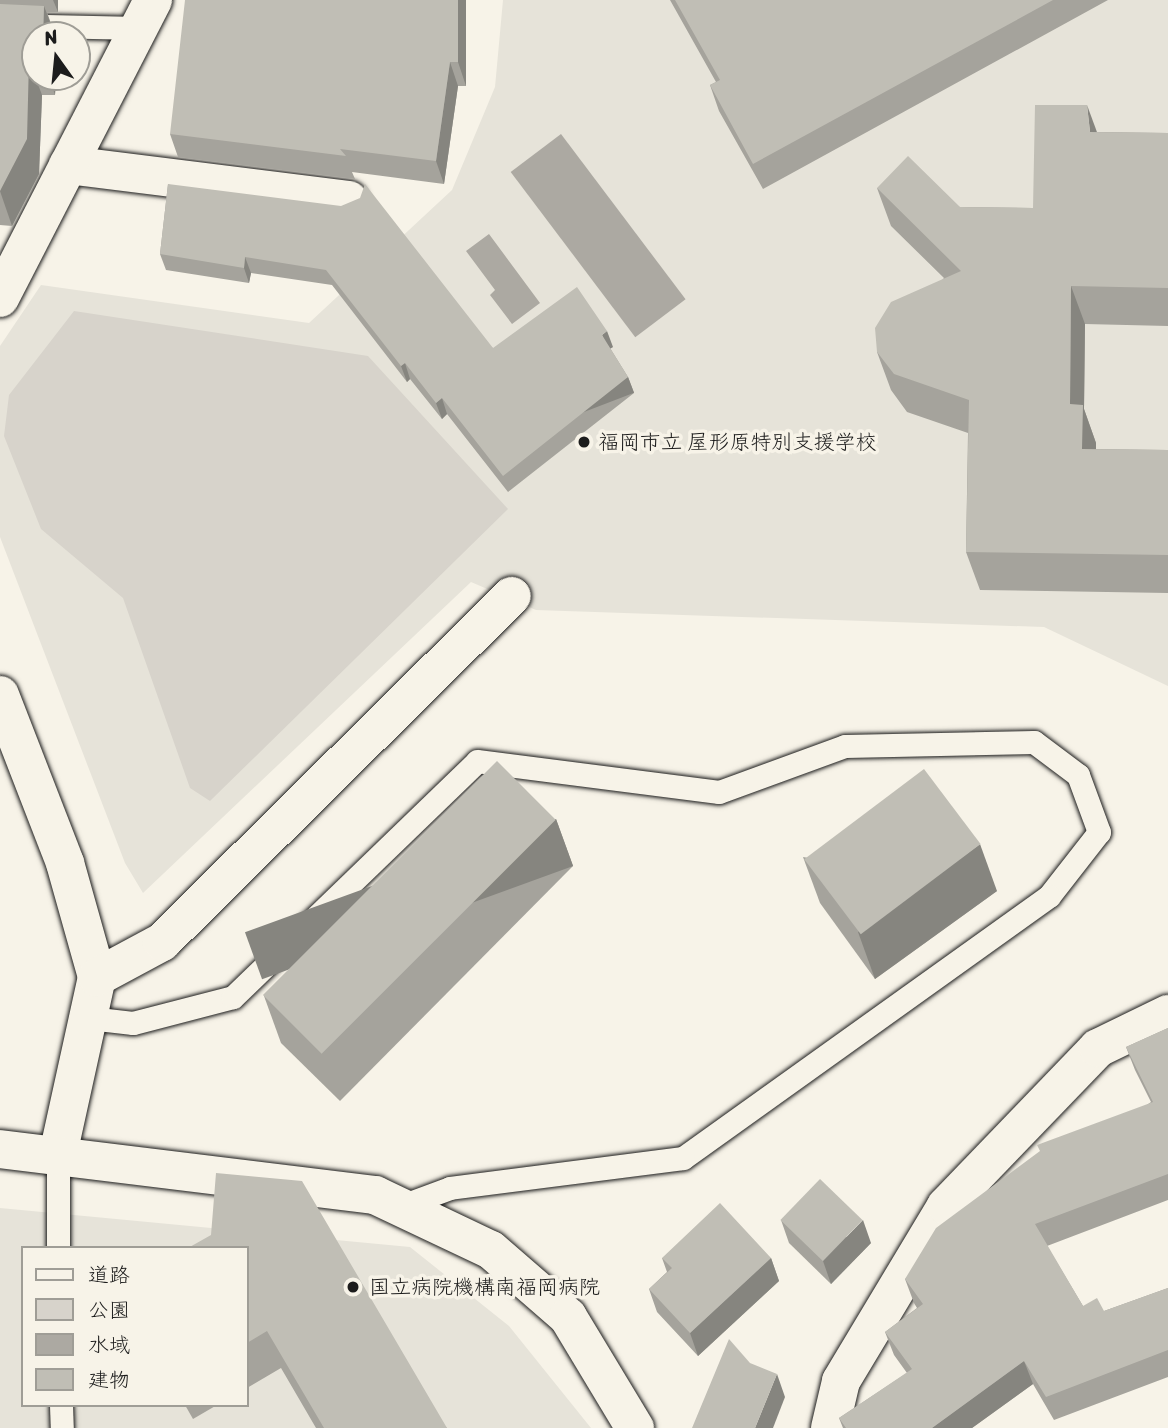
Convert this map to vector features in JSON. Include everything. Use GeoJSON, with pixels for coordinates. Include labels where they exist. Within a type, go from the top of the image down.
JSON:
{"type":"FeatureCollection","features":[{"type":"Feature","properties":{"kind":"street"},"geometry":{"type":"LineString","coordinates":[[0,298],[146,14]]}},
{"type":"Feature","properties":{"kind":"street"},"geometry":{"type":"LineString","coordinates":[[68,165],[349,200]]}},
{"type":"Feature","properties":{"kind":"street"},"geometry":{"type":"LineString","coordinates":[[97,977],[162,942],[512,596]]}},
{"type":"Feature","properties":{"kind":"street"},"geometry":{"type":"LineString","coordinates":[[0,695],[65,863],[97,977],[58,1154]]}},
{"type":"Feature","properties":{"kind":"street"},"geometry":{"type":"LineString","coordinates":[[830,1428],[841,1381],[946,1206],[1098,1048],[1168,1014]]}},
{"type":"Feature","properties":{"kind":"street"},"geometry":{"type":"LineString","coordinates":[[0,1149],[375,1195],[491,1250],[568,1317],[635,1428]]}},
{"type":"Feature","properties":{"kind":"lane"},"geometry":{"type":"LineString","coordinates":[[0,25],[146,14]]}},
{"type":"Feature","properties":{"kind":"lane"},"geometry":{"type":"LineString","coordinates":[[89,1018],[133,1023],[233,997],[477,761],[719,792],[845,746],[1034,742],[1079,775],[1099,832],[1049,896],[683,1158],[450,1188],[399,1207]]}},
{"type":"Feature","properties":{"kind":"lane"},"geometry":{"type":"LineString","coordinates":[[58,1154],[58,1246]]}},
{"type":"Feature","properties":{"kind":"lane"},"geometry":{"type":"LineString","coordinates":[[61,1407],[62,1428]]}},
{"type":"Feature","properties":{"kind":"shaded area","name":"福岡市立 屋形原特別支援学校"},"geometry":{"type":"Polygon","coordinates":[[[503,0],[1168,0],[1168,686],[1044,627],[536,610],[471,582],[143,893],[125,863],[0,537],[0,346],[41,285],[309,323],[452,190],[495,87],[503,0]]]}},
{"type":"Feature","properties":{"kind":"shaded area","name":"国立病院機構南福岡病院"},"geometry":{"type":"Polygon","coordinates":[[[0,1208],[410,1247],[509,1326],[591,1428],[0,1428],[0,1208]]]}},
{"type":"Feature","properties":{"kind":"green space"},"geometry":{"type":"Polygon","coordinates":[[[74,311],[368,356],[508,509],[210,801],[190,788],[123,598],[41,529],[4,436],[9,395],[74,311]]]}},
{"type":"Feature","properties":{"kind":"water"},"geometry":{"type":"Polygon","coordinates":[[[561,134],[686,299],[635,337],[511,172],[561,134]]]}},
{"type":"Feature","properties":{"kind":"water"},"geometry":{"type":"Polygon","coordinates":[[[489,234],[540,303],[512,324],[490,295],[495,290],[466,251],[489,234]]]}},
{"type":"Feature","properties":{"kind":"building"},"geometry":{"type":"Polygon","coordinates":[[[185,0],[458,0],[458,62],[450,62],[436,161],[340,149],[346,156],[170,134],[185,0]]]}},
{"type":"Feature","properties":{"kind":"building"},"geometry":{"type":"Polygon","coordinates":[[[675,0],[1053,0],[753,164],[710,85],[720,80],[675,0]]]}},
{"type":"Feature","properties":{"kind":"building"},"geometry":{"type":"Polygon","coordinates":[[[0,4],[44,6],[43,21],[21,21],[21,91],[28,91],[27,139],[0,191],[0,4]]]}},
{"type":"Feature","properties":{"kind":"building"},"geometry":{"type":"Polygon","coordinates":[[[1035,105],[1087,105],[1090,132],[1168,133],[1168,288],[1071,286],[1070,404],[1083,405],[1082,449],[1168,450],[1168,555],[966,552],[969,400],[894,374],[877,352],[875,328],[891,302],[961,271],[877,188],[908,156],[960,207],[1033,208],[1035,105]]]}},
{"type":"Feature","properties":{"kind":"building"},"geometry":{"type":"Polygon","coordinates":[[[168,184],[341,206],[360,198],[365,184],[493,348],[577,287],[607,331],[602,335],[628,377],[503,476],[442,398],[436,403],[405,363],[401,366],[326,270],[245,257],[244,268],[160,254],[168,184]]]}},
{"type":"Feature","properties":{"kind":"building"},"geometry":{"type":"Polygon","coordinates":[[[497,761],[556,820],[322,1054],[263,995],[497,761]]]}},
{"type":"Feature","properties":{"kind":"building"},"geometry":{"type":"Polygon","coordinates":[[[924,769],[981,844],[861,934],[804,859],[924,769]]]}},
{"type":"Feature","properties":{"kind":"building"},"geometry":{"type":"Polygon","coordinates":[[[1168,1028],[1168,1174],[1035,1224],[1083,1306],[1097,1298],[1104,1311],[1168,1288],[1168,1350],[1046,1397],[1024,1361],[932,1428],[846,1428],[839,1418],[912,1369],[885,1332],[923,1304],[905,1279],[936,1228],[1040,1151],[1037,1145],[1153,1102],[1126,1047],[1168,1028]]]}},
{"type":"Feature","properties":{"kind":"building"},"geometry":{"type":"Polygon","coordinates":[[[216,1173],[302,1181],[447,1428],[324,1428],[267,1331],[248,1342],[248,1246],[192,1246],[211,1235],[216,1173]]]}},
{"type":"Feature","properties":{"kind":"building"},"geometry":{"type":"Polygon","coordinates":[[[820,1179],[862,1220],[823,1261],[780,1220],[820,1179]]]}},
{"type":"Feature","properties":{"kind":"building"},"geometry":{"type":"Polygon","coordinates":[[[720,1203],[771,1258],[690,1333],[649,1289],[672,1268],[662,1258],[720,1203]]]}},
{"type":"Feature","properties":{"kind":"building"},"geometry":{"type":"Polygon","coordinates":[[[729,1339],[750,1363],[777,1374],[755,1428],[692,1428],[729,1339]]]}},
{"type":"Feature","properties":{"kind":"place","name":"福岡市立 屋形原特別支援学校"},"geometry":{"type":"Point","coordinates":[584,442]}},
{"type":"Feature","properties":{"kind":"place","name":"国立病院機構南福岡病院"},"geometry":{"type":"Point","coordinates":[353,1287]}}]}
